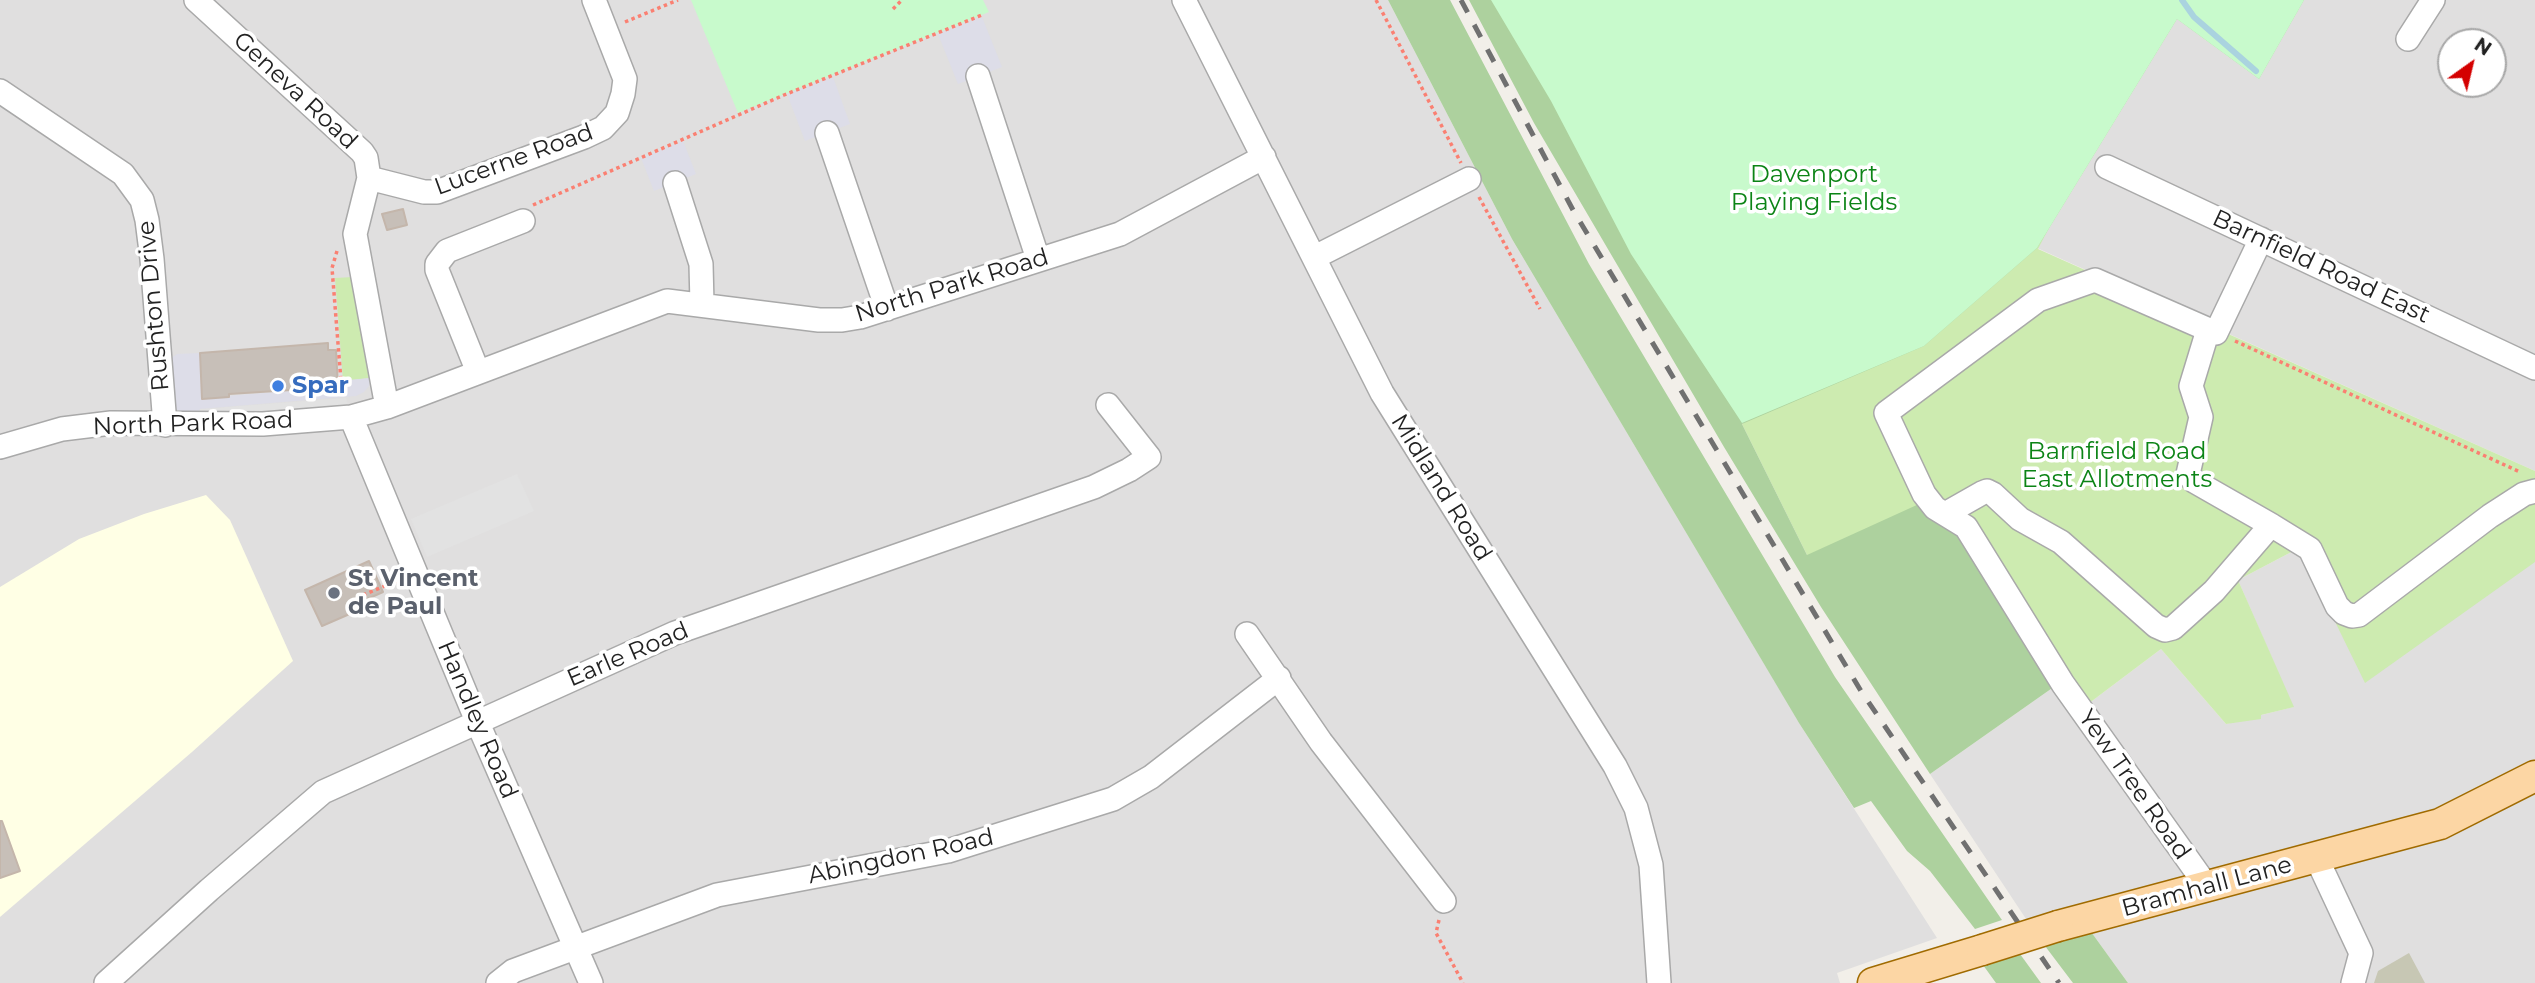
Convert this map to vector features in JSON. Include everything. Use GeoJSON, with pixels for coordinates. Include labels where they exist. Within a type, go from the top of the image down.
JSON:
{"type":"FeatureCollection","features":[{"type":"Feature","properties":{"kind":"main road","name":"Bramhall Lane"},"geometry":{"type":"LineString","coordinates":[[1873,983],[2058,926],[2440,824],[2535,776]]}},
{"type":"Feature","properties":{"kind":"street","name":"Geneva Road"},"geometry":{"type":"LineString","coordinates":[[196,0],[362,152],[368,164],[369,178],[356,227]]}},
{"type":"Feature","properties":{"kind":"street","name":"Lucerne Road"},"geometry":{"type":"LineString","coordinates":[[369,178],[424,192],[437,192],[597,132],[609,123],[617,113],[625,84],[624,74],[594,0]]}},
{"type":"Feature","properties":{"kind":"street","name":"Midland Road"},"geometry":{"type":"LineString","coordinates":[[1184,0],[1382,393],[1615,766],[1636,808],[1651,865],[1659,983]]}},
{"type":"Feature","properties":{"kind":"street"},"geometry":{"type":"LineString","coordinates":[[2408,39],[2433,0]]}},
{"type":"Feature","properties":{"kind":"street"},"geometry":{"type":"LineString","coordinates":[[978,76],[1038,260]]}},
{"type":"Feature","properties":{"kind":"street","name":"Rushton Drive"},"geometry":{"type":"LineString","coordinates":[[0,91],[123,174],[142,200],[152,259],[165,425]]}},
{"type":"Feature","properties":{"kind":"street"},"geometry":{"type":"LineString","coordinates":[[827,133],[887,309]]}},
{"type":"Feature","properties":{"kind":"street","name":"North Park Road"},"geometry":{"type":"LineString","coordinates":[[0,447],[62,429],[111,423],[262,424],[351,416],[387,407],[667,301],[819,320],[842,320],[887,309],[1120,234],[1264,157]]}},
{"type":"Feature","properties":{"kind":"street","name":"Barnfield Road East"},"geometry":{"type":"LineString","coordinates":[[2107,167],[2535,368]]}},
{"type":"Feature","properties":{"kind":"street"},"geometry":{"type":"LineString","coordinates":[[1315,257],[1469,179]]}},
{"type":"Feature","properties":{"kind":"street"},"geometry":{"type":"LineString","coordinates":[[675,183],[701,264],[702,304]]}},
{"type":"Feature","properties":{"kind":"street"},"geometry":{"type":"LineString","coordinates":[[478,372],[437,270],[437,264],[447,251],[523,221]]}},
{"type":"Feature","properties":{"kind":"street"},"geometry":{"type":"LineString","coordinates":[[356,227],[387,407]]}},
{"type":"Feature","properties":{"kind":"street"},"geometry":{"type":"LineString","coordinates":[[2262,239],[2212,331],[2192,386],[2201,417],[2188,474],[2194,481],[2310,549],[2337,606],[2344,613],[2359,615],[2490,516],[2524,494],[2529,482]]}},
{"type":"Feature","properties":{"kind":"street","name":"Yew Tree Road"},"geometry":{"type":"LineString","coordinates":[[2206,885],[2063,684],[1966,527],[1936,508],[1924,494],[1886,413],[2038,300],[2095,280],[2212,331]]}},
{"type":"Feature","properties":{"kind":"street","name":"Earle Road"},"geometry":{"type":"LineString","coordinates":[[106,983],[323,792],[675,633],[1094,487],[1129,470],[1149,457],[1108,405]]}},
{"type":"Feature","properties":{"kind":"street","name":"Handley Road"},"geometry":{"type":"LineString","coordinates":[[351,416],[411,538],[416,573],[591,983]]}},
{"type":"Feature","properties":{"kind":"street"},"geometry":{"type":"LineString","coordinates":[[1945,514],[1982,493],[1987,491],[1993,494],[2020,519],[2061,542],[2156,626],[2168,630],[2214,591],[2271,525]]}},
{"type":"Feature","properties":{"kind":"street"},"geometry":{"type":"LineString","coordinates":[[1247,634],[1321,742],[1444,901]]}},
{"type":"Feature","properties":{"kind":"street","name":"Abingdon Road"},"geometry":{"type":"LineString","coordinates":[[498,983],[513,971],[717,895],[948,851],[1113,799],[1151,777],[1279,678]]}},
{"type":"Feature","properties":{"kind":"street"},"geometry":{"type":"LineString","coordinates":[[2317,859],[2361,953],[2378,971]]}},
{"type":"Feature","properties":{"kind":"street"},"geometry":{"type":"LineString","coordinates":[[2353,983],[2361,953]]}},
{"type":"Feature","properties":{"kind":"path"},"geometry":{"type":"LineString","coordinates":[[607,30],[678,0]]}},
{"type":"Feature","properties":{"kind":"path"},"geometry":{"type":"LineString","coordinates":[[894,9],[902,0]]}},
{"type":"Feature","properties":{"kind":"path"},"geometry":{"type":"LineString","coordinates":[[1376,0],[1540,309]]}},
{"type":"Feature","properties":{"kind":"path"},"geometry":{"type":"LineString","coordinates":[[523,221],[519,211],[820,81],[982,15]]}},
{"type":"Feature","properties":{"kind":"path"},"geometry":{"type":"LineString","coordinates":[[341,381],[332,262],[338,248],[356,227]]}},
{"type":"Feature","properties":{"kind":"path"},"geometry":{"type":"LineString","coordinates":[[2212,331],[2529,482]]}},
{"type":"Feature","properties":{"kind":"path"},"geometry":{"type":"LineString","coordinates":[[363,595],[416,573]]}},
{"type":"Feature","properties":{"kind":"path"},"geometry":{"type":"LineString","coordinates":[[1444,901],[1436,933],[1463,983]]}},
{"type":"Feature","properties":{"kind":"shaded area"},"geometry":{"type":"Polygon","coordinates":[[[0,0],[1388,0],[1512,239],[1801,726],[1937,938],[1837,973],[1840,983],[0,983],[0,0]]]}},
{"type":"Feature","properties":{"kind":"shaded area"},"geometry":{"type":"Polygon","coordinates":[[[2304,0],[2535,0],[2535,471],[2037,248],[2177,19],[2259,79],[2304,0]]]}},
{"type":"Feature","properties":{"kind":"shaded area"},"geometry":{"type":"Polygon","coordinates":[[[982,17],[1002,67],[958,84],[938,34],[982,17]]]}},
{"type":"Feature","properties":{"kind":"shaded area"},"geometry":{"type":"Polygon","coordinates":[[[833,77],[850,124],[805,141],[787,94],[833,77]]]}},
{"type":"Feature","properties":{"kind":"shaded area"},"geometry":{"type":"Polygon","coordinates":[[[683,141],[696,174],[654,191],[641,158],[683,141]]]}},
{"type":"Feature","properties":{"kind":"shaded area"},"geometry":{"type":"Polygon","coordinates":[[[200,353],[202,398],[338,387],[338,381],[370,378],[369,386],[356,396],[200,409],[195,416],[182,413],[172,406],[170,359],[177,354],[200,353]]]}},
{"type":"Feature","properties":{"kind":"shaded area"},"geometry":{"type":"Polygon","coordinates":[[[346,398],[348,405],[292,414],[195,416],[200,409],[346,398]]]}},
{"type":"Feature","properties":{"kind":"shaded area"},"geometry":{"type":"Polygon","coordinates":[[[517,474],[534,511],[427,557],[411,519],[517,474]]]}},
{"type":"Feature","properties":{"kind":"shaded area"},"geometry":{"type":"Polygon","coordinates":[[[206,495],[230,520],[293,661],[0,917],[0,587],[79,539],[144,514],[206,495]]]}},
{"type":"Feature","properties":{"kind":"shaded area"},"geometry":{"type":"Polygon","coordinates":[[[2299,548],[2535,562],[2535,768],[2439,815],[2030,925],[1930,774],[2058,684],[2084,707],[2161,649],[2226,724],[2293,707],[2238,580],[2299,548]]]}},
{"type":"Feature","properties":{"kind":"shaded area"},"geometry":{"type":"Polygon","coordinates":[[[2535,785],[2535,983],[2128,983],[2089,929],[2535,785]]]}},
{"type":"Feature","properties":{"kind":"shaded area"},"geometry":{"type":"Polygon","coordinates":[[[2409,953],[2425,983],[2374,983],[2378,971],[2409,953]]]}},
{"type":"Feature","properties":{"kind":"green space"},"geometry":{"type":"Polygon","coordinates":[[[691,0],[983,0],[989,12],[738,113],[691,0]]]}},
{"type":"Feature","properties":{"kind":"green space"},"geometry":{"type":"Polygon","coordinates":[[[1388,0],[1450,0],[1589,264],[1835,677],[2002,920],[1975,929],[1930,871],[1907,851],[1871,801],[1854,808],[1799,723],[1512,239],[1388,0]]]}},
{"type":"Feature","properties":{"kind":"green space","name":"Davenport Playing Fields"},"geometry":{"type":"Polygon","coordinates":[[[1469,0],[2304,0],[2259,79],[2177,19],[2037,248],[1924,346],[1742,424],[1807,555],[1919,504],[1964,535],[2058,684],[1930,774],[1821,607],[1724,447],[1534,123],[1469,0]]]}},
{"type":"Feature","properties":{"kind":"green space","name":"Davenport Playing Fields"},"geometry":{"type":"Polygon","coordinates":[[[1491,0],[2304,0],[2259,79],[2177,19],[2037,248],[1924,346],[1742,423],[1631,254],[1551,101],[1491,0]]]}},
{"type":"Feature","properties":{"kind":"green space","name":"Barnfield Road East Allotments"},"geometry":{"type":"Polygon","coordinates":[[[2053,220],[2038,249],[2535,471],[2535,562],[2365,683],[2299,548],[2238,580],[2294,707],[2261,715],[2261,719],[2226,724],[2161,649],[2084,707],[2058,684],[1807,555],[1742,424],[2053,220]]]}},
{"type":"Feature","properties":{"kind":"green space"},"geometry":{"type":"Polygon","coordinates":[[[353,277],[370,378],[343,381],[335,278],[353,277]]]}},
{"type":"Feature","properties":{"kind":"green space"},"geometry":{"type":"Polygon","coordinates":[[[2089,929],[2128,983],[2073,983],[2045,946],[2089,929]]]}},
{"type":"Feature","properties":{"kind":"green space"},"geometry":{"type":"Polygon","coordinates":[[[2020,954],[2041,983],[1996,983],[1983,965],[2020,954]]]}},
{"type":"Feature","properties":{"kind":"building"},"geometry":{"type":"Polygon","coordinates":[[[403,209],[407,225],[387,230],[382,214],[403,209]]]}},
{"type":"Feature","properties":{"kind":"building"},"geometry":{"type":"Polygon","coordinates":[[[328,343],[328,350],[336,350],[338,387],[229,394],[229,397],[202,399],[200,353],[328,343]]]}},
{"type":"Feature","properties":{"kind":"building","name":"St Vincent de Paul"},"geometry":{"type":"Polygon","coordinates":[[[369,561],[383,592],[365,600],[368,606],[322,626],[305,590],[369,561]]]}},
{"type":"Feature","properties":{"kind":"building"},"geometry":{"type":"Polygon","coordinates":[[[0,821],[20,871],[0,878],[0,821]]]}},
{"type":"Feature","properties":{"kind":"waterway"},"geometry":{"type":"LineString","coordinates":[[2182,0],[2194,17],[2256,71]]}},
{"type":"Feature","properties":{"kind":"railway"},"geometry":{"type":"LineString","coordinates":[[1461,0],[1573,210],[1861,691],[2059,983]]}},
{"type":"Feature","properties":{"kind":"place","name":"Spar"},"geometry":{"type":"Point","coordinates":[278,386]}},
{"type":"Feature","properties":{"kind":"place","name":"St Vincent de Paul"},"geometry":{"type":"Point","coordinates":[334,593]}}]}
